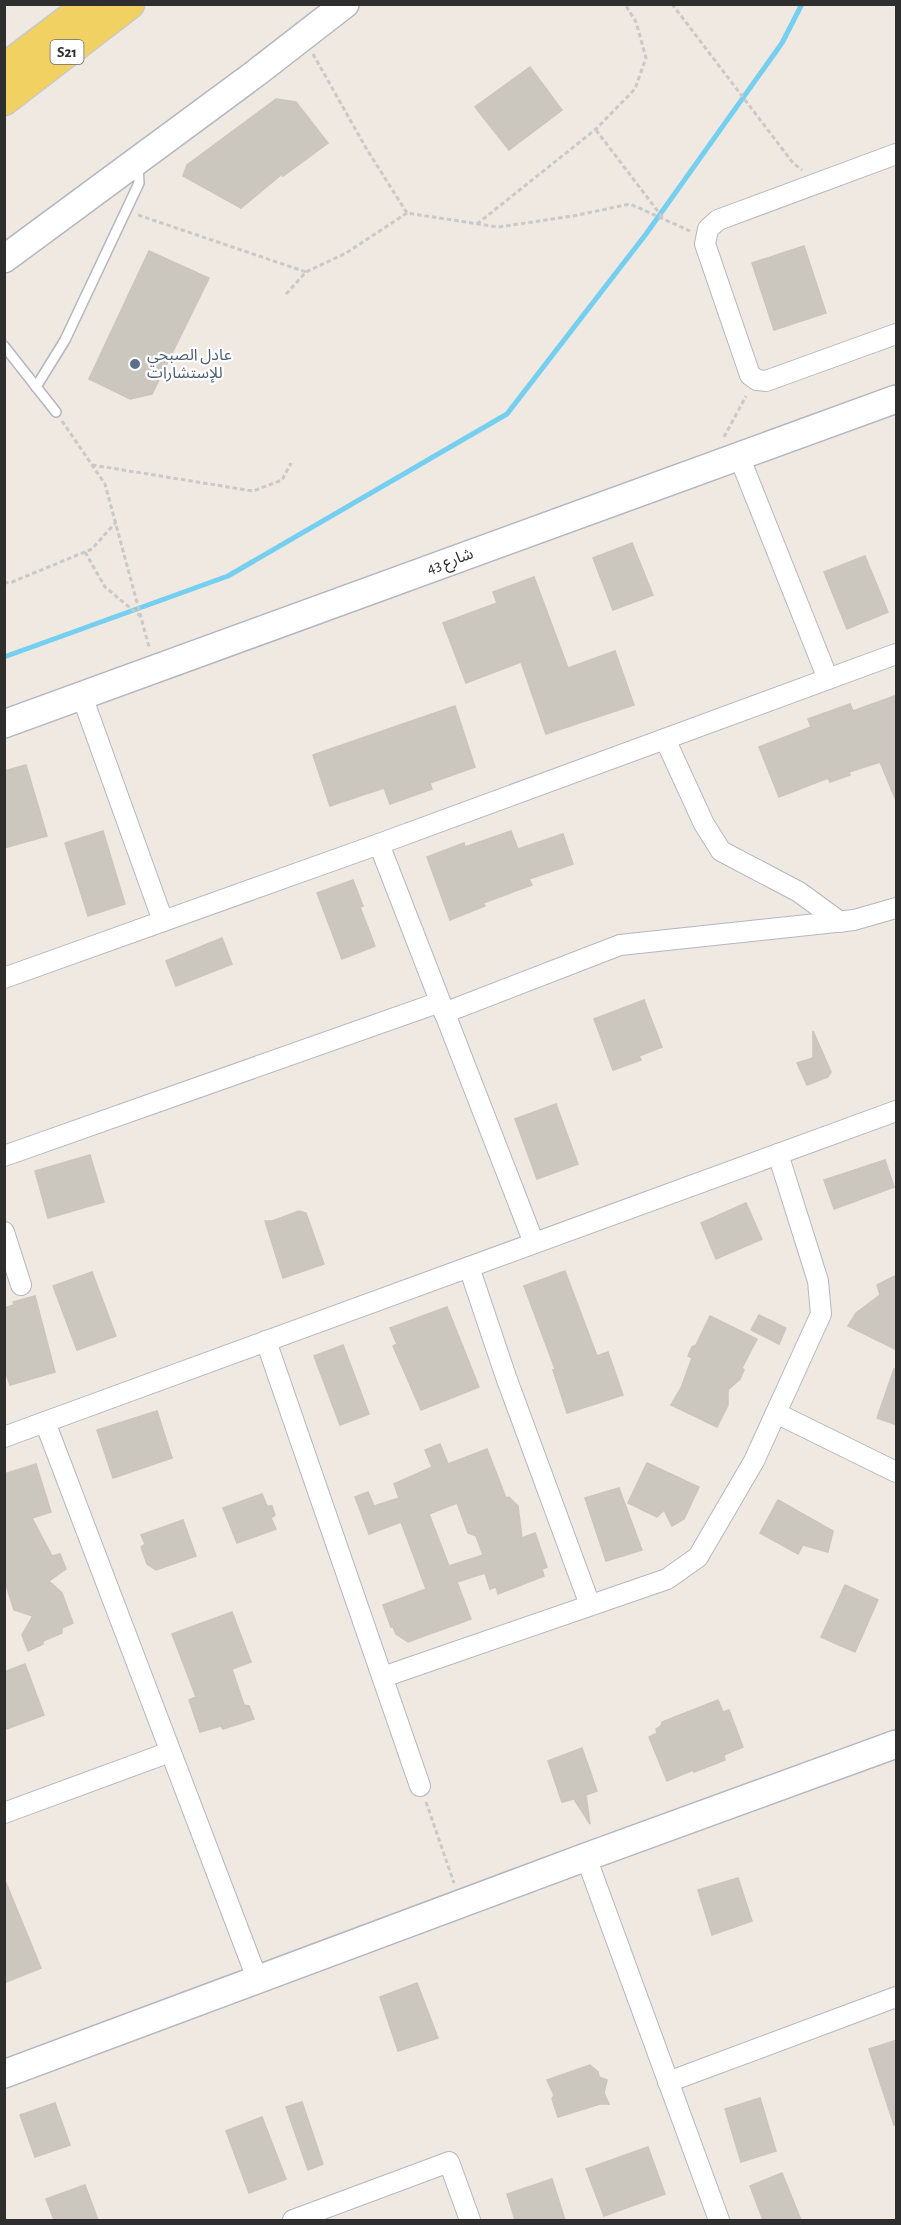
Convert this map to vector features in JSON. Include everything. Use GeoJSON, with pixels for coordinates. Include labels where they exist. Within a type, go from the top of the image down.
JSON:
{"type":"FeatureCollection","features":[{"type":"Feature","properties":{"kind":"main road","name":"S21"},"geometry":{"type":"LineString","coordinates":[[4,69],[90,4]]}},
{"type":"Feature","properties":{"kind":"main road","name":"S21"},"geometry":{"type":"LineString","coordinates":[[4,100],[129,4]]}},
{"type":"Feature","properties":{"kind":"street"},"geometry":{"type":"LineString","coordinates":[[4,259],[345,4]]}},
{"type":"Feature","properties":{"kind":"street"},"geometry":{"type":"LineString","coordinates":[[897,154],[718,220],[710,226],[705,238],[706,248],[746,364],[750,375],[755,378],[766,381],[897,334]]}},
{"type":"Feature","properties":{"kind":"street","name":"شارع 43"},"geometry":{"type":"LineString","coordinates":[[4,724],[154,669],[731,447],[897,399]]}},
{"type":"Feature","properties":{"kind":"street"},"geometry":{"type":"LineString","coordinates":[[731,447],[828,679]]}},
{"type":"Feature","properties":{"kind":"street"},"geometry":{"type":"LineString","coordinates":[[4,978],[379,844],[897,654]]}},
{"type":"Feature","properties":{"kind":"street"},"geometry":{"type":"LineString","coordinates":[[82,696],[163,921]]}},
{"type":"Feature","properties":{"kind":"street"},"geometry":{"type":"LineString","coordinates":[[665,739],[704,824],[721,851],[799,892],[840,922]]}},
{"type":"Feature","properties":{"kind":"street"},"geometry":{"type":"LineString","coordinates":[[379,844],[534,1243]]}},
{"type":"Feature","properties":{"kind":"street"},"geometry":{"type":"LineString","coordinates":[[4,1156],[620,945],[840,922],[897,908]]}},
{"type":"Feature","properties":{"kind":"street"},"geometry":{"type":"LineString","coordinates":[[4,1437],[897,1111]]}},
{"type":"Feature","properties":{"kind":"street"},"geometry":{"type":"LineString","coordinates":[[383,1677],[668,1579],[698,1557],[754,1461],[821,1314],[818,1281],[778,1154]]}},
{"type":"Feature","properties":{"kind":"street"},"geometry":{"type":"LineString","coordinates":[[4,1232],[21,1285]]}},
{"type":"Feature","properties":{"kind":"street"},"geometry":{"type":"LineString","coordinates":[[469,1267],[506,1377],[590,1605]]}},
{"type":"Feature","properties":{"kind":"street"},"geometry":{"type":"LineString","coordinates":[[266,1341],[420,1786]]}},
{"type":"Feature","properties":{"kind":"street"},"geometry":{"type":"LineString","coordinates":[[776,1413],[897,1472]]}},
{"type":"Feature","properties":{"kind":"street"},"geometry":{"type":"LineString","coordinates":[[45,1422],[258,1981]]}},
{"type":"Feature","properties":{"kind":"street"},"geometry":{"type":"LineString","coordinates":[[4,2074],[586,1857],[897,1744]]}},
{"type":"Feature","properties":{"kind":"street"},"geometry":{"type":"LineString","coordinates":[[4,1813],[170,1752]]}},
{"type":"Feature","properties":{"kind":"street"},"geometry":{"type":"LineString","coordinates":[[586,1857],[719,2220]]}},
{"type":"Feature","properties":{"kind":"street"},"geometry":{"type":"LineString","coordinates":[[668,2082],[897,1997]]}},
{"type":"Feature","properties":{"kind":"street"},"geometry":{"type":"LineString","coordinates":[[294,2220],[449,2162],[470,2220]]}},
{"type":"Feature","properties":{"kind":"lane"},"geometry":{"type":"LineString","coordinates":[[36,387],[65,340],[139,183],[138,161]]}},
{"type":"Feature","properties":{"kind":"lane"},"geometry":{"type":"LineString","coordinates":[[4,346],[56,412]]}},
{"type":"Feature","properties":{"kind":"path"},"geometry":{"type":"LineString","coordinates":[[477,224],[596,129],[634,89],[646,58],[636,22],[625,4]]}},
{"type":"Feature","properties":{"kind":"path"},"geometry":{"type":"LineString","coordinates":[[672,4],[793,163],[818,183]]}},
{"type":"Feature","properties":{"kind":"path"},"geometry":{"type":"LineString","coordinates":[[303,37],[407,213]]}},
{"type":"Feature","properties":{"kind":"path"},"geometry":{"type":"LineString","coordinates":[[596,129],[664,219]]}},
{"type":"Feature","properties":{"kind":"path"},"geometry":{"type":"LineString","coordinates":[[286,294],[306,272],[346,253],[407,213],[498,227],[573,216],[630,204],[705,238]]}},
{"type":"Feature","properties":{"kind":"path"},"geometry":{"type":"LineString","coordinates":[[126,209],[306,272]]}},
{"type":"Feature","properties":{"kind":"path"},"geometry":{"type":"LineString","coordinates":[[731,447],[755,378]]}},
{"type":"Feature","properties":{"kind":"path"},"geometry":{"type":"LineString","coordinates":[[56,412],[105,484],[154,669]]}},
{"type":"Feature","properties":{"kind":"path"},"geometry":{"type":"LineString","coordinates":[[92,465],[253,491],[282,480],[291,463]]}},
{"type":"Feature","properties":{"kind":"path"},"geometry":{"type":"LineString","coordinates":[[4,583],[12,582],[92,549],[116,522]]}},
{"type":"Feature","properties":{"kind":"path"},"geometry":{"type":"LineString","coordinates":[[85,552],[105,587],[141,617]]}},
{"type":"Feature","properties":{"kind":"path"},"geometry":{"type":"LineString","coordinates":[[420,1786],[461,1904]]}},
{"type":"Feature","properties":{"kind":"building"},"geometry":{"type":"Polygon","coordinates":[[[530,67],[562,110],[509,150],[475,107],[530,67]]]}},
{"type":"Feature","properties":{"kind":"building"},"geometry":{"type":"Polygon","coordinates":[[[276,99],[296,102],[328,143],[283,176],[282,174],[241,208],[183,176],[187,165],[276,99]]]}},
{"type":"Feature","properties":{"kind":"building"},"geometry":{"type":"Polygon","coordinates":[[[804,246],[826,313],[774,330],[752,263],[804,246]]]}},
{"type":"Feature","properties":{"kind":"building"},"geometry":{"type":"Polygon","coordinates":[[[149,251],[209,278],[152,394],[130,399],[89,379],[149,251]]]}},
{"type":"Feature","properties":{"kind":"building"},"geometry":{"type":"Polygon","coordinates":[[[632,543],[653,595],[613,610],[593,558],[632,543]]]}},
{"type":"Feature","properties":{"kind":"building"},"geometry":{"type":"Polygon","coordinates":[[[865,556],[888,612],[847,629],[824,572],[865,556]]]}},
{"type":"Feature","properties":{"kind":"building"},"geometry":{"type":"Polygon","coordinates":[[[534,577],[568,668],[615,651],[634,705],[546,734],[521,662],[466,683],[443,623],[497,603],[493,592],[534,577]]]}},
{"type":"Feature","properties":{"kind":"building"},"geometry":{"type":"Polygon","coordinates":[[[897,695],[897,803],[880,762],[849,772],[850,775],[830,782],[828,778],[779,797],[759,747],[811,727],[808,719],[850,704],[853,711],[897,695]]]}},
{"type":"Feature","properties":{"kind":"building"},"geometry":{"type":"Polygon","coordinates":[[[455,706],[475,767],[430,783],[432,789],[390,804],[384,788],[330,806],[313,755],[455,706]]]}},
{"type":"Feature","properties":{"kind":"building"},"geometry":{"type":"Polygon","coordinates":[[[26,765],[47,836],[4,848],[4,771],[26,765]]]}},
{"type":"Feature","properties":{"kind":"building"},"geometry":{"type":"Polygon","coordinates":[[[103,831],[125,904],[88,916],[65,843],[103,831]]]}},
{"type":"Feature","properties":{"kind":"building"},"geometry":{"type":"Polygon","coordinates":[[[511,831],[518,849],[563,834],[573,864],[529,879],[532,885],[483,903],[485,906],[450,920],[427,857],[464,843],[465,847],[511,831]]]}},
{"type":"Feature","properties":{"kind":"building"},"geometry":{"type":"Polygon","coordinates":[[[353,880],[363,906],[360,907],[375,946],[342,959],[317,893],[353,880]]]}},
{"type":"Feature","properties":{"kind":"building"},"geometry":{"type":"Polygon","coordinates":[[[222,938],[232,964],[176,986],[166,961],[222,938]]]}},
{"type":"Feature","properties":{"kind":"building"},"geometry":{"type":"Polygon","coordinates":[[[644,1000],[662,1047],[639,1056],[641,1060],[613,1070],[594,1019],[644,1000]]]}},
{"type":"Feature","properties":{"kind":"building"},"geometry":{"type":"Polygon","coordinates":[[[813,1031],[831,1072],[828,1077],[807,1085],[797,1063],[813,1058],[813,1031]]]}},
{"type":"Feature","properties":{"kind":"building"},"geometry":{"type":"Polygon","coordinates":[[[556,1104],[578,1164],[537,1179],[515,1119],[556,1104]]]}},
{"type":"Feature","properties":{"kind":"building"},"geometry":{"type":"Polygon","coordinates":[[[90,1155],[104,1202],[48,1218],[35,1171],[90,1155]]]}},
{"type":"Feature","properties":{"kind":"building"},"geometry":{"type":"Polygon","coordinates":[[[885,1160],[894,1187],[834,1209],[824,1180],[885,1160]]]}},
{"type":"Feature","properties":{"kind":"building"},"geometry":{"type":"Polygon","coordinates":[[[746,1203],[762,1239],[716,1259],[701,1223],[746,1203]]]}},
{"type":"Feature","properties":{"kind":"building"},"geometry":{"type":"Polygon","coordinates":[[[299,1211],[306,1213],[324,1264],[283,1278],[265,1221],[272,1221],[299,1211]]]}},
{"type":"Feature","properties":{"kind":"building"},"geometry":{"type":"Polygon","coordinates":[[[565,1271],[597,1356],[608,1352],[623,1395],[567,1413],[553,1370],[555,1369],[524,1286],[565,1271]]]}},
{"type":"Feature","properties":{"kind":"building"},"geometry":{"type":"Polygon","coordinates":[[[92,1272],[116,1336],[77,1350],[53,1286],[92,1272]]]}},
{"type":"Feature","properties":{"kind":"building"},"geometry":{"type":"Polygon","coordinates":[[[897,1275],[897,1350],[848,1326],[856,1313],[880,1295],[877,1285],[897,1275]]]}},
{"type":"Feature","properties":{"kind":"building"},"geometry":{"type":"Polygon","coordinates":[[[35,1296],[55,1372],[10,1385],[4,1368],[4,1308],[14,1305],[13,1302],[35,1296]]]}},
{"type":"Feature","properties":{"kind":"building"},"geometry":{"type":"Polygon","coordinates":[[[447,1307],[479,1387],[421,1410],[393,1346],[397,1344],[390,1328],[447,1307]]]}},
{"type":"Feature","properties":{"kind":"building"},"geometry":{"type":"Polygon","coordinates":[[[759,1315],[786,1328],[779,1344],[751,1330],[759,1315]]]}},
{"type":"Feature","properties":{"kind":"building"},"geometry":{"type":"Polygon","coordinates":[[[710,1316],[757,1339],[742,1368],[744,1370],[740,1379],[728,1390],[728,1405],[717,1427],[671,1405],[681,1388],[692,1358],[688,1356],[710,1316]]]}},
{"type":"Feature","properties":{"kind":"building"},"geometry":{"type":"Polygon","coordinates":[[[343,1345],[369,1414],[340,1425],[314,1356],[343,1345]]]}},
{"type":"Feature","properties":{"kind":"building"},"geometry":{"type":"Polygon","coordinates":[[[894,1369],[897,1370],[897,1425],[877,1418],[894,1369]]]}},
{"type":"Feature","properties":{"kind":"building"},"geometry":{"type":"Polygon","coordinates":[[[157,1411],[172,1458],[113,1478],[97,1430],[157,1411]]]}},
{"type":"Feature","properties":{"kind":"building"},"geometry":{"type":"Polygon","coordinates":[[[440,1444],[448,1464],[487,1449],[506,1498],[509,1497],[518,1506],[522,1538],[535,1533],[547,1567],[542,1569],[544,1576],[498,1594],[496,1587],[490,1589],[485,1573],[457,1582],[471,1619],[408,1642],[396,1634],[391,1627],[383,1605],[426,1589],[401,1522],[369,1534],[355,1497],[368,1492],[374,1506],[399,1498],[394,1484],[432,1467],[425,1450],[440,1444]],[[457,1503],[429,1514],[449,1566],[483,1555],[476,1536],[468,1533],[457,1503]]]}},
{"type":"Feature","properties":{"kind":"building"},"geometry":{"type":"Polygon","coordinates":[[[647,1463],[699,1487],[684,1519],[672,1526],[664,1510],[657,1517],[628,1503],[647,1463]]]}},
{"type":"Feature","properties":{"kind":"building"},"geometry":{"type":"Polygon","coordinates":[[[36,1464],[51,1512],[32,1518],[52,1556],[60,1554],[66,1569],[49,1581],[62,1593],[73,1623],[62,1628],[62,1633],[43,1641],[43,1644],[28,1651],[22,1635],[33,1616],[14,1610],[4,1579],[4,1474],[36,1464]]]}},
{"type":"Feature","properties":{"kind":"building"},"geometry":{"type":"Polygon","coordinates":[[[619,1488],[642,1550],[606,1561],[585,1498],[619,1488]]]}},
{"type":"Feature","properties":{"kind":"building"},"geometry":{"type":"Polygon","coordinates":[[[262,1494],[267,1506],[272,1506],[275,1515],[271,1518],[276,1529],[237,1543],[223,1508],[262,1494]]]}},
{"type":"Feature","properties":{"kind":"building"},"geometry":{"type":"Polygon","coordinates":[[[778,1500],[833,1531],[828,1552],[803,1545],[798,1554],[760,1533],[778,1500]]]}},
{"type":"Feature","properties":{"kind":"building"},"geometry":{"type":"Polygon","coordinates":[[[183,1520],[196,1556],[156,1570],[147,1564],[141,1547],[145,1544],[141,1535],[183,1520]]]}},
{"type":"Feature","properties":{"kind":"building"},"geometry":{"type":"Polygon","coordinates":[[[845,1585],[878,1600],[855,1652],[821,1637],[845,1585]]]}},
{"type":"Feature","properties":{"kind":"building"},"geometry":{"type":"Polygon","coordinates":[[[232,1612],[251,1662],[232,1669],[244,1705],[249,1706],[254,1719],[223,1729],[221,1726],[200,1732],[189,1700],[196,1697],[172,1634],[232,1612]]]}},
{"type":"Feature","properties":{"kind":"building"},"geometry":{"type":"Polygon","coordinates":[[[25,1664],[44,1715],[4,1730],[4,1672],[25,1664]]]}},
{"type":"Feature","properties":{"kind":"building"},"geometry":{"type":"Polygon","coordinates":[[[718,1700],[723,1712],[729,1710],[743,1747],[724,1755],[725,1760],[667,1781],[649,1737],[657,1733],[656,1729],[661,1726],[662,1722],[718,1700]]]}},
{"type":"Feature","properties":{"kind":"building"},"geometry":{"type":"Polygon","coordinates":[[[582,1748],[597,1791],[586,1795],[590,1824],[574,1799],[562,1802],[548,1761],[582,1748]]]}},
{"type":"Feature","properties":{"kind":"building"},"geometry":{"type":"Polygon","coordinates":[[[4,1878],[41,1968],[4,1983],[4,1878]]]}},
{"type":"Feature","properties":{"kind":"building"},"geometry":{"type":"Polygon","coordinates":[[[738,1878],[752,1921],[712,1935],[698,1890],[738,1878]]]}},
{"type":"Feature","properties":{"kind":"building"},"geometry":{"type":"Polygon","coordinates":[[[417,1983],[438,2038],[398,2051],[380,1997],[417,1983]]]}},
{"type":"Feature","properties":{"kind":"building"},"geometry":{"type":"Polygon","coordinates":[[[897,2040],[897,2124],[894,2125],[869,2049],[897,2040]]]}},
{"type":"Feature","properties":{"kind":"building"},"geometry":{"type":"Polygon","coordinates":[[[590,2065],[598,2072],[599,2077],[607,2080],[604,2093],[609,2104],[600,2104],[558,2117],[552,2099],[554,2095],[547,2080],[590,2065]]]}},
{"type":"Feature","properties":{"kind":"building"},"geometry":{"type":"Polygon","coordinates":[[[760,2098],[776,2151],[741,2162],[725,2109],[760,2098]]]}},
{"type":"Feature","properties":{"kind":"building"},"geometry":{"type":"Polygon","coordinates":[[[302,2102],[323,2164],[308,2170],[286,2107],[302,2102]]]}},
{"type":"Feature","properties":{"kind":"building"},"geometry":{"type":"Polygon","coordinates":[[[55,2103],[70,2145],[35,2157],[20,2115],[55,2103]]]}},
{"type":"Feature","properties":{"kind":"building"},"geometry":{"type":"Polygon","coordinates":[[[262,2117],[286,2179],[249,2193],[226,2131],[262,2117]]]}},
{"type":"Feature","properties":{"kind":"building"},"geometry":{"type":"Polygon","coordinates":[[[648,2147],[665,2194],[604,2216],[586,2169],[648,2147]]]}},
{"type":"Feature","properties":{"kind":"building"},"geometry":{"type":"Polygon","coordinates":[[[782,2173],[801,2220],[763,2220],[750,2186],[782,2173]]]}},
{"type":"Feature","properties":{"kind":"building"},"geometry":{"type":"Polygon","coordinates":[[[552,2179],[565,2220],[515,2220],[507,2194],[552,2179]]]}},
{"type":"Feature","properties":{"kind":"building"},"geometry":{"type":"Polygon","coordinates":[[[85,2185],[98,2220],[54,2220],[46,2199],[85,2185]]]}},
{"type":"Feature","properties":{"kind":"waterway"},"geometry":{"type":"LineString","coordinates":[[4,657],[228,576],[507,414],[646,234],[782,43],[802,4]]}},
{"type":"Feature","properties":{"kind":"place","name":"عادل الصبحي للإستشارات"},"geometry":{"type":"Point","coordinates":[135,364]}}]}
